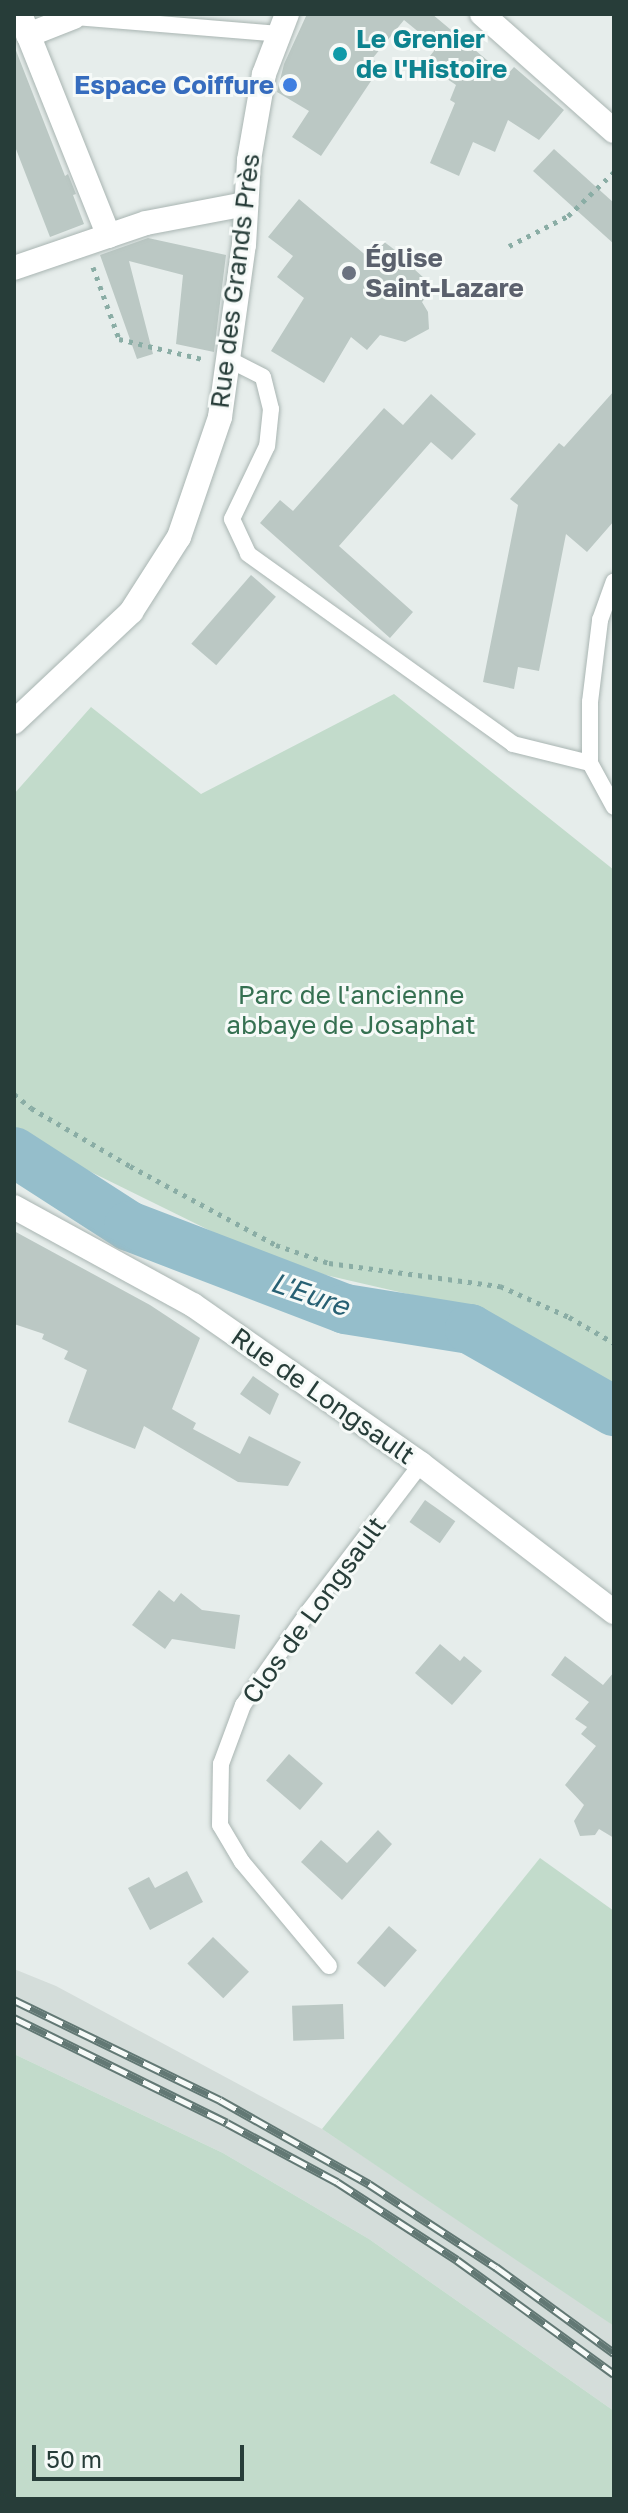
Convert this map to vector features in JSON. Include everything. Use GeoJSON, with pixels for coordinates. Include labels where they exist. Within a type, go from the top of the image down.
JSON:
{"type":"FeatureCollection","features":[{"type":"Feature","properties":{"kind":"street"},"geometry":{"type":"LineString","coordinates":[[482,14],[614,131]]}},
{"type":"Feature","properties":{"kind":"street"},"geometry":{"type":"LineString","coordinates":[[74,17],[24,24],[109,236]]}},
{"type":"Feature","properties":{"kind":"street","name":"Rue des Grands Près"},"geometry":{"type":"LineString","coordinates":[[14,722],[131,612],[179,537],[220,417],[249,160],[264,74],[283,24]]}},
{"type":"Feature","properties":{"kind":"street"},"geometry":{"type":"LineString","coordinates":[[14,268],[146,223],[246,204]]}},
{"type":"Feature","properties":{"kind":"street","name":"Rue de Longsault"},"geometry":{"type":"LineString","coordinates":[[14,1207],[193,1305],[421,1464],[614,1612]]}},
{"type":"Feature","properties":{"kind":"lane"},"geometry":{"type":"LineString","coordinates":[[74,17],[283,24]]}},
{"type":"Feature","properties":{"kind":"lane"},"geometry":{"type":"LineString","coordinates":[[228,359],[263,377],[271,409],[267,446],[232,519],[248,554],[513,744],[590,763]]}},
{"type":"Feature","properties":{"kind":"lane"},"geometry":{"type":"LineString","coordinates":[[614,581],[600,620],[590,702],[590,763],[614,807]]}},
{"type":"Feature","properties":{"kind":"lane","name":"Clos de Longsault"},"geometry":{"type":"LineString","coordinates":[[329,1966],[242,1862],[220,1825],[221,1764],[243,1705],[309,1611],[421,1464]]}},
{"type":"Feature","properties":{"kind":"path"},"geometry":{"type":"LineString","coordinates":[[509,246],[568,216],[614,172]]}},
{"type":"Feature","properties":{"kind":"path"},"geometry":{"type":"LineString","coordinates":[[84,244],[119,339],[205,360],[202,375]]}},
{"type":"Feature","properties":{"kind":"path"},"geometry":{"type":"LineString","coordinates":[[14,1094],[31,1108],[93,1144],[276,1245],[329,1263],[500,1286],[569,1317],[614,1343]]}},
{"type":"Feature","properties":{"kind":"shaded area"},"geometry":{"type":"Polygon","coordinates":[[[14,1969],[56,1986],[322,2129],[588,2306],[614,2326],[614,2411],[369,2239],[223,2153],[14,2054],[14,1969]]]}},
{"type":"Feature","properties":{"kind":"green space","name":"Parc de l'ancienne abbaye de Josaphat"},"geometry":{"type":"Polygon","coordinates":[[[394,694],[614,870],[614,1395],[464,1307],[278,1264],[24,1139],[14,1130],[14,794],[91,707],[201,794],[394,694]]]}},
{"type":"Feature","properties":{"kind":"green space"},"geometry":{"type":"Polygon","coordinates":[[[540,1858],[614,1911],[614,2326],[322,2129],[540,1858]]]}},
{"type":"Feature","properties":{"kind":"green space"},"geometry":{"type":"Polygon","coordinates":[[[14,2054],[223,2153],[369,2239],[614,2411],[614,2499],[14,2499],[14,2054]]]}},
{"type":"Feature","properties":{"kind":"building"},"geometry":{"type":"Polygon","coordinates":[[[307,14],[432,14],[506,76],[514,67],[564,110],[539,140],[508,120],[495,152],[473,142],[459,176],[430,163],[455,103],[450,100],[456,85],[437,72],[442,65],[430,56],[437,47],[404,20],[372,59],[375,61],[370,68],[377,72],[321,156],[292,137],[309,111],[277,92],[284,64],[307,14]]]}},
{"type":"Feature","properties":{"kind":"building"},"geometry":{"type":"Polygon","coordinates":[[[15,48],[65,176],[68,174],[76,194],[73,195],[84,224],[50,237],[14,144],[15,48]]]}},
{"type":"Feature","properties":{"kind":"building"},"geometry":{"type":"Polygon","coordinates":[[[554,149],[614,203],[614,244],[533,171],[554,149]]]}},
{"type":"Feature","properties":{"kind":"building","name":"Église Saint-Lazare"},"geometry":{"type":"Polygon","coordinates":[[[299,199],[369,258],[383,241],[416,266],[414,269],[434,287],[422,302],[428,312],[429,329],[405,342],[380,335],[367,350],[351,337],[324,383],[271,351],[304,298],[277,277],[293,256],[268,237],[299,199]]]}},
{"type":"Feature","properties":{"kind":"building"},"geometry":{"type":"Polygon","coordinates":[[[148,238],[226,255],[214,352],[176,344],[183,275],[129,261],[153,354],[137,359],[100,255],[148,238]]]}},
{"type":"Feature","properties":{"kind":"building"},"geometry":{"type":"Polygon","coordinates":[[[614,391],[614,521],[587,552],[566,534],[539,671],[518,667],[514,689],[483,682],[518,505],[510,499],[559,443],[564,447],[614,391]]]}},
{"type":"Feature","properties":{"kind":"building"},"geometry":{"type":"Polygon","coordinates":[[[431,394],[476,434],[452,460],[431,442],[339,546],[413,612],[390,638],[260,523],[280,500],[293,511],[384,408],[403,425],[431,394]]]}},
{"type":"Feature","properties":{"kind":"building"},"geometry":{"type":"Polygon","coordinates":[[[251,575],[276,597],[216,665],[191,644],[251,575]]]}},
{"type":"Feature","properties":{"kind":"building"},"geometry":{"type":"Polygon","coordinates":[[[14,1231],[150,1305],[200,1338],[172,1409],[196,1423],[193,1429],[240,1454],[249,1436],[301,1462],[288,1486],[238,1482],[144,1426],[135,1449],[68,1422],[87,1370],[64,1359],[68,1351],[42,1339],[44,1334],[14,1324],[14,1231]]]}},
{"type":"Feature","properties":{"kind":"building"},"geometry":{"type":"Polygon","coordinates":[[[253,1376],[279,1394],[270,1415],[240,1394],[253,1376]]]}},
{"type":"Feature","properties":{"kind":"building"},"geometry":{"type":"Polygon","coordinates":[[[425,1500],[455,1521],[440,1543],[410,1522],[425,1500]]]}},
{"type":"Feature","properties":{"kind":"building"},"geometry":{"type":"Polygon","coordinates":[[[159,1590],[174,1602],[181,1593],[202,1610],[240,1615],[235,1649],[172,1639],[165,1649],[132,1625],[159,1590]]]}},
{"type":"Feature","properties":{"kind":"building"},"geometry":{"type":"Polygon","coordinates":[[[440,1644],[460,1661],[464,1656],[482,1671],[452,1705],[415,1673],[440,1644]]]}},
{"type":"Feature","properties":{"kind":"building"},"geometry":{"type":"Polygon","coordinates":[[[565,1656],[603,1685],[614,1672],[614,1838],[599,1829],[595,1835],[580,1836],[574,1821],[584,1805],[565,1785],[596,1746],[581,1734],[587,1727],[575,1719],[589,1702],[551,1675],[565,1656]]]}},
{"type":"Feature","properties":{"kind":"building"},"geometry":{"type":"Polygon","coordinates":[[[289,1754],[323,1784],[300,1810],[266,1780],[289,1754]]]}},
{"type":"Feature","properties":{"kind":"building"},"geometry":{"type":"Polygon","coordinates":[[[378,1830],[392,1844],[342,1900],[301,1862],[321,1840],[347,1863],[378,1830]]]}},
{"type":"Feature","properties":{"kind":"building"},"geometry":{"type":"Polygon","coordinates":[[[187,1871],[203,1902],[150,1930],[128,1888],[149,1877],[155,1888],[187,1871]]]}},
{"type":"Feature","properties":{"kind":"building"},"geometry":{"type":"Polygon","coordinates":[[[389,1926],[417,1950],[385,1987],[357,1963],[389,1926]]]}},
{"type":"Feature","properties":{"kind":"building"},"geometry":{"type":"Polygon","coordinates":[[[213,1937],[249,1972],[223,1998],[187,1964],[213,1937]]]}},
{"type":"Feature","properties":{"kind":"building"},"geometry":{"type":"Polygon","coordinates":[[[343,2004],[344,2039],[293,2041],[292,2006],[343,2004]]]}},
{"type":"Feature","properties":{"kind":"waterway","name":"L'Eure"},"geometry":{"type":"LineString","coordinates":[[14,1152],[129,1226],[345,1309],[470,1329],[614,1411]]}},
{"type":"Feature","properties":{"kind":"railway"},"geometry":{"type":"LineString","coordinates":[[14,2000],[220,2100],[369,2184],[496,2267],[614,2353]]}},
{"type":"Feature","properties":{"kind":"railway"},"geometry":{"type":"LineString","coordinates":[[14,2018],[227,2123],[337,2182],[457,2260],[614,2374]]}},
{"type":"Feature","properties":{"kind":"place","name":"Le Grenier de l'Histoire"},"geometry":{"type":"Point","coordinates":[340,54]}},
{"type":"Feature","properties":{"kind":"place","name":"Espace Coiffure"},"geometry":{"type":"Point","coordinates":[290,85]}},
{"type":"Feature","properties":{"kind":"place","name":"Église Saint-Lazare"},"geometry":{"type":"Point","coordinates":[349,273]}}]}
